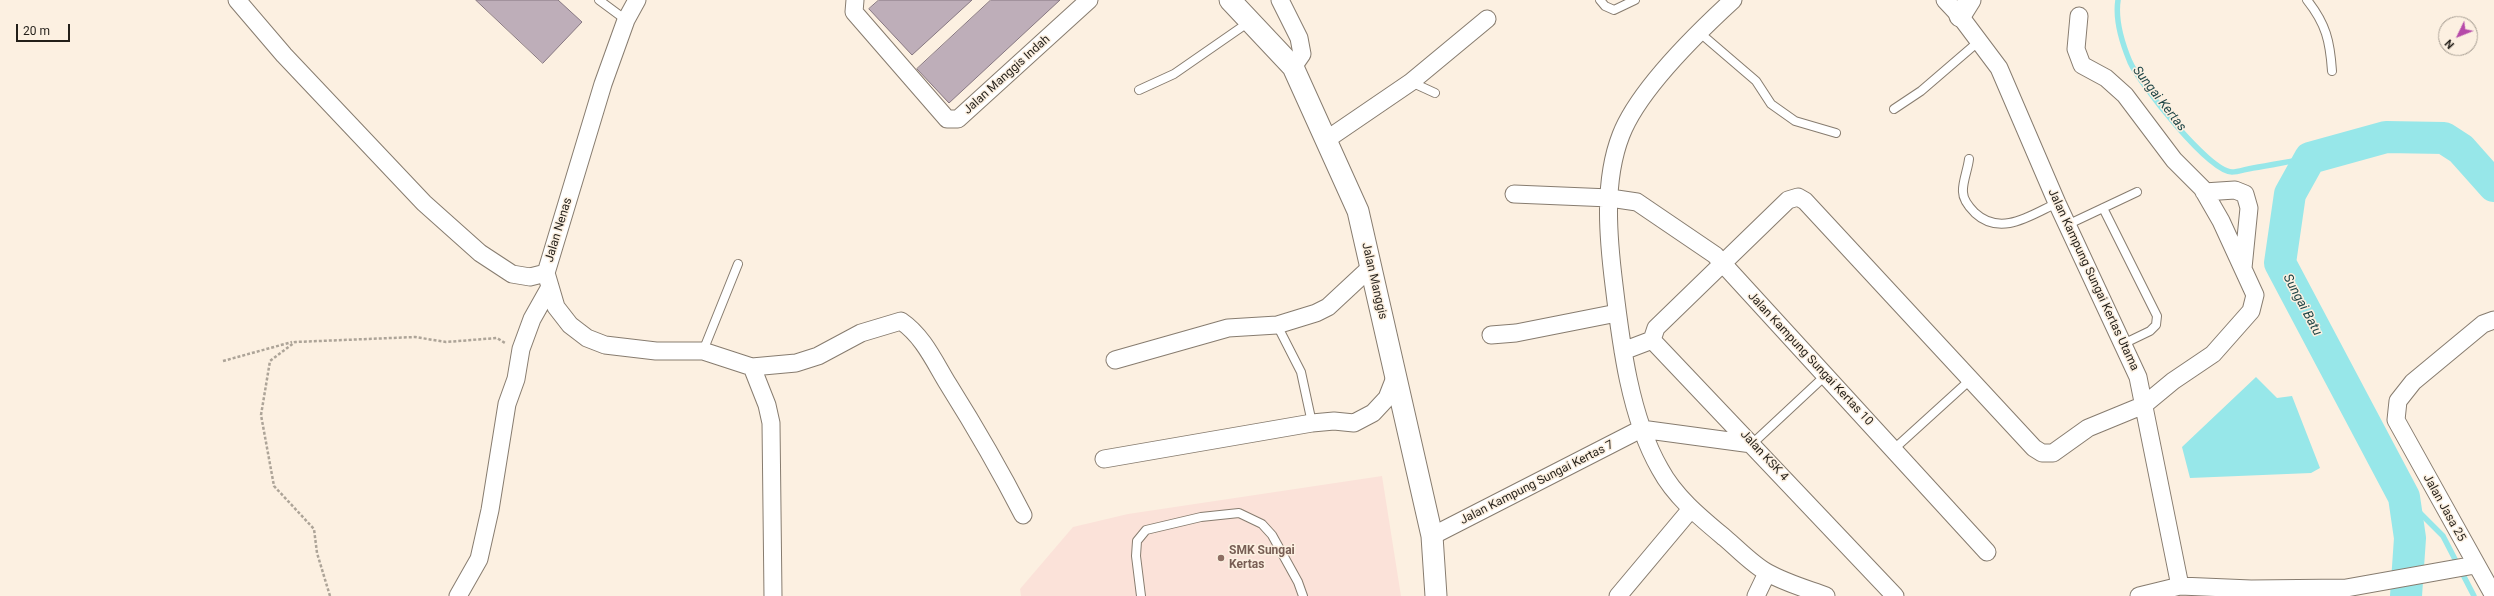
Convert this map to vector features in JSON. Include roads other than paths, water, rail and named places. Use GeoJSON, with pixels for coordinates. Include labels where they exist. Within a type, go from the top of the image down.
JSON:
{"type":"FeatureCollection","features":[{"type":"Feature","properties":{"kind":"street"},"geometry":{"type":"LineString","coordinates":[[237,0],[284,55],[424,203],[480,253],[512,274],[548,280],[556,307],[570,325],[587,338],[605,345],[656,351],[703,351],[752,367],[796,363],[818,356],[861,333],[901,321],[913,329],[929,351],[988,447],[1023,515]]}},
{"type":"Feature","properties":{"kind":"street","name":"Jalan Nenas"},"geometry":{"type":"LineString","coordinates":[[458,596],[478,559],[490,510],[508,404],[516,379],[519,358],[532,319],[548,280],[603,84],[626,20],[637,0]]}},
{"type":"Feature","properties":{"kind":"street","name":"Jalan Manggis Indah"},"geometry":{"type":"LineString","coordinates":[[855,0],[854,12],[947,119],[952,120],[958,119],[1089,0]]}},
{"type":"Feature","properties":{"kind":"street","name":"Jalan Manggis"},"geometry":{"type":"LineString","coordinates":[[1230,0],[1293,67],[1358,210],[1432,536],[1436,596]]}},
{"type":"Feature","properties":{"kind":"street"},"geometry":{"type":"LineString","coordinates":[[1280,0],[1298,38],[1302,54],[1293,67]]}},
{"type":"Feature","properties":{"kind":"street"},"geometry":{"type":"LineString","coordinates":[[1733,0],[1700,33],[1634,107],[1620,136],[1612,176],[1610,198],[1610,252],[1617,313],[1623,351],[1641,429],[1660,470],[1690,509],[1767,573],[1826,596]]}},
{"type":"Feature","properties":{"kind":"street","name":"Jalan Kampung Sungai Kertas Utama"},"geometry":{"type":"LineString","coordinates":[[1945,0],[1965,8],[1978,42],[1999,68],[2057,203],[2138,377],[2180,586]]}},
{"type":"Feature","properties":{"kind":"street"},"geometry":{"type":"LineString","coordinates":[[1623,351],[1652,340],[1656,328],[1788,200],[1798,197],[1805,201],[2034,448],[2042,453],[2053,453],[2088,428],[2144,405],[2173,381],[2213,354],[2251,311],[2255,295],[2221,221],[2204,192],[2174,160],[2125,95],[2106,78],[2082,65],[2076,49],[2079,16]]}},
{"type":"Feature","properties":{"kind":"street"},"geometry":{"type":"LineString","coordinates":[[1326,140],[1411,82],[1487,19]]}},
{"type":"Feature","properties":{"kind":"street"},"geometry":{"type":"LineString","coordinates":[[2204,192],[2235,190],[2245,194],[2248,208],[2243,269]]}},
{"type":"Feature","properties":{"kind":"street","name":"Jalan Kampung Sungai Kertas 10"},"geometry":{"type":"LineString","coordinates":[[1514,194],[1610,198],[1637,202],[1715,255],[1988,552]]}},
{"type":"Feature","properties":{"kind":"street"},"geometry":{"type":"LineString","coordinates":[[1115,360],[1228,328],[1277,325],[1316,313],[1328,307],[1371,267]]}},
{"type":"Feature","properties":{"kind":"street"},"geometry":{"type":"LineString","coordinates":[[1491,335],[1516,333],[1617,313]]}},
{"type":"Feature","properties":{"kind":"street","name":"Jalan Jasa 25"},"geometry":{"type":"LineString","coordinates":[[2494,320],[2483,324],[2413,382],[2398,401],[2396,420],[2470,566],[2494,596]]}},
{"type":"Feature","properties":{"kind":"street","name":"Jalan KSK 4"},"geometry":{"type":"LineString","coordinates":[[1652,340],[1895,596]]}},
{"type":"Feature","properties":{"kind":"street"},"geometry":{"type":"LineString","coordinates":[[752,367],[767,404],[771,423],[773,596]]}},
{"type":"Feature","properties":{"kind":"street"},"geometry":{"type":"LineString","coordinates":[[1104,459],[1312,423],[1334,421],[1354,423],[1373,413],[1387,398],[1396,375]]}},
{"type":"Feature","properties":{"kind":"street"},"geometry":{"type":"LineString","coordinates":[[1641,429],[1752,444]]}},
{"type":"Feature","properties":{"kind":"street","name":"Jalan Kampung Sungai Kertas 7"},"geometry":{"type":"LineString","coordinates":[[1432,536],[1641,429]]}},
{"type":"Feature","properties":{"kind":"street"},"geometry":{"type":"LineString","coordinates":[[1618,596],[1690,509]]}},
{"type":"Feature","properties":{"kind":"street"},"geometry":{"type":"LineString","coordinates":[[2139,596],[2180,586],[2251,589],[2350,589],[2470,566]]}},
{"type":"Feature","properties":{"kind":"street"},"geometry":{"type":"LineString","coordinates":[[1756,596],[1767,573]]}},
{"type":"Feature","properties":{"kind":"lane"},"geometry":{"type":"LineString","coordinates":[[599,0],[626,20]]}},
{"type":"Feature","properties":{"kind":"lane"},"geometry":{"type":"LineString","coordinates":[[1600,0],[1605,6],[1614,10],[1635,0]]}},
{"type":"Feature","properties":{"kind":"lane"},"geometry":{"type":"LineString","coordinates":[[2307,0],[2319,15],[2330,42],[2332,71]]}},
{"type":"Feature","properties":{"kind":"lane"},"geometry":{"type":"LineString","coordinates":[[1139,90],[1174,74],[1250,21]]}},
{"type":"Feature","properties":{"kind":"lane"},"geometry":{"type":"LineString","coordinates":[[1700,33],[1756,81],[1771,104],[1783,113],[1795,121],[1836,133]]}},
{"type":"Feature","properties":{"kind":"lane"},"geometry":{"type":"LineString","coordinates":[[1894,109],[1921,91],[1978,42]]}},
{"type":"Feature","properties":{"kind":"lane"},"geometry":{"type":"LineString","coordinates":[[1411,82],[1435,93]]}},
{"type":"Feature","properties":{"kind":"lane"},"geometry":{"type":"LineString","coordinates":[[1969,159],[1963,192],[1969,207],[1981,218],[2001,224],[2013,224],[2057,203]]}},
{"type":"Feature","properties":{"kind":"lane"},"geometry":{"type":"LineString","coordinates":[[2067,225],[2137,192]]}},
{"type":"Feature","properties":{"kind":"lane"},"geometry":{"type":"LineString","coordinates":[[2103,208],[2157,316],[2156,325],[2150,330],[2123,344]]}},
{"type":"Feature","properties":{"kind":"lane"},"geometry":{"type":"LineString","coordinates":[[703,351],[738,264]]}},
{"type":"Feature","properties":{"kind":"lane"},"geometry":{"type":"LineString","coordinates":[[1277,325],[1301,372],[1312,423]]}},
{"type":"Feature","properties":{"kind":"lane"},"geometry":{"type":"LineString","coordinates":[[1752,444],[1826,375]]}},
{"type":"Feature","properties":{"kind":"lane"},"geometry":{"type":"LineString","coordinates":[[1894,450],[1970,380]]}},
{"type":"Feature","properties":{"kind":"lane"},"geometry":{"type":"LineString","coordinates":[[1141,596],[1136,556],[1137,541],[1146,530],[1201,517],[1239,513],[1262,524],[1272,535],[1298,582],[1302,596]]}},
{"type":"Feature","properties":{"kind":"water"},"geometry":{"type":"Polygon","coordinates":[[[2256,377],[2277,398],[2292,396],[2320,468],[2311,473],[2190,478],[2182,447],[2256,377]]]}},
{"type":"Feature","properties":{"kind":"waterway","name":"Sungai Kertas"},"geometry":{"type":"LineString","coordinates":[[2118,0],[2118,23],[2124,47],[2136,73],[2176,125],[2207,157],[2221,168],[2232,172],[2310,158]]}},
{"type":"Feature","properties":{"kind":"waterway","name":"Sungai Batu"},"geometry":{"type":"LineString","coordinates":[[2406,596],[2410,538],[2404,497],[2280,263],[2290,194],[2310,158],[2386,137],[2444,138],[2461,149],[2494,186]]}},
{"type":"Feature","properties":{"kind":"waterway"},"geometry":{"type":"LineString","coordinates":[[2404,497],[2443,536],[2474,596]]}},
{"type":"Feature","properties":{"kind":"place","name":"SMK Sungai Kertas"},"geometry":{"type":"Point","coordinates":[1221,558]}}]}
